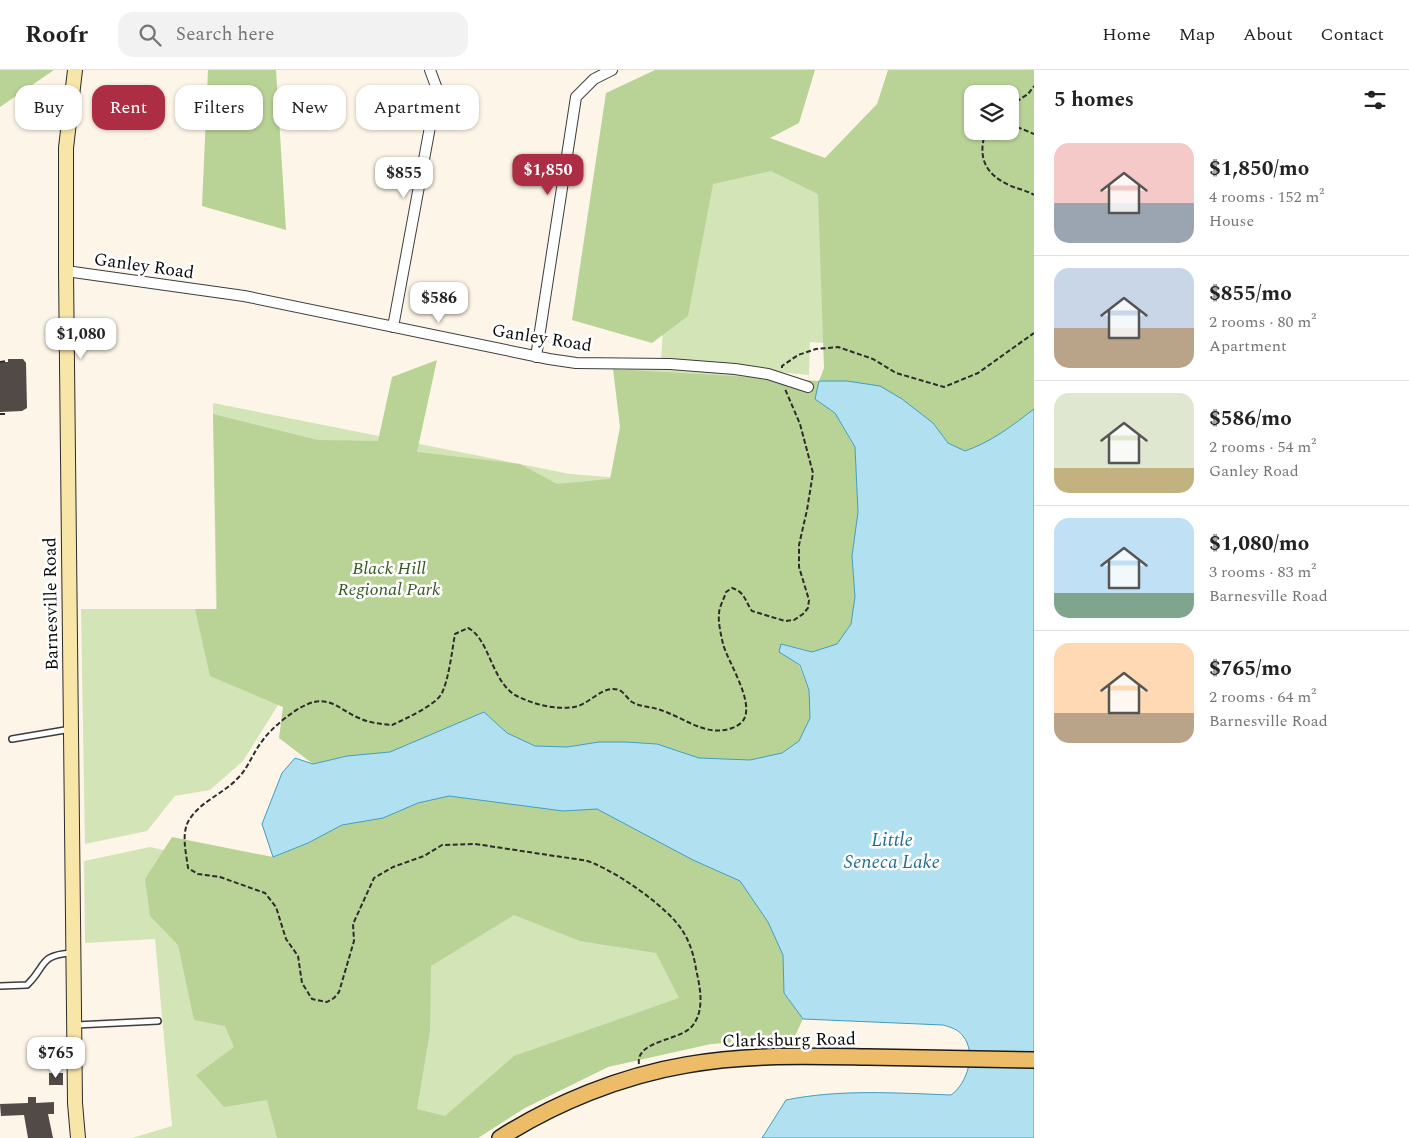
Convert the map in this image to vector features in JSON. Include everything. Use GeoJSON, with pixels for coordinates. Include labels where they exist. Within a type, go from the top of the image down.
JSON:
{"type":"FeatureCollection","features":[{"type":"Feature","properties":{"kind":"main road","name":"Barnesville Road"},"geometry":{"type":"LineString","coordinates":[[75,70],[66,148],[66,271],[76,1104],[78,1138]]}},
{"type":"Feature","properties":{"kind":"main road","name":"Clarksburg Road"},"geometry":{"type":"LineString","coordinates":[[500,1138],[572,1100],[643,1074],[685,1065],[752,1057],[794,1056],[1034,1060]]}},
{"type":"Feature","properties":{"kind":"street"},"geometry":{"type":"LineString","coordinates":[[393,327],[437,89],[430,70]]}},
{"type":"Feature","properties":{"kind":"street"},"geometry":{"type":"LineString","coordinates":[[536,357],[576,97],[594,79],[612,70]]}},
{"type":"Feature","properties":{"kind":"street","name":"Ganley Road"},"geometry":{"type":"LineString","coordinates":[[66,271],[244,296],[536,357],[576,363],[670,364],[726,368],[768,374],[808,387]]}},
{"type":"Feature","properties":{"kind":"lane"},"geometry":{"type":"LineString","coordinates":[[12,739],[72,728]]}},
{"type":"Feature","properties":{"kind":"lane"},"geometry":{"type":"LineString","coordinates":[[0,986],[26,985],[48,957],[58,954],[75,953]]}},
{"type":"Feature","properties":{"kind":"lane"},"geometry":{"type":"LineString","coordinates":[[76,1025],[158,1021]]}},
{"type":"Feature","properties":{"kind":"path"},"geometry":{"type":"LineString","coordinates":[[1019,100],[1028,94],[1034,86]]}},
{"type":"Feature","properties":{"kind":"path"},"geometry":{"type":"LineString","coordinates":[[1019,128],[1034,134]]}},
{"type":"Feature","properties":{"kind":"path"},"geometry":{"type":"LineString","coordinates":[[984,140],[981,150],[983,160],[995,177],[1034,195]]}},
{"type":"Feature","properties":{"kind":"path"},"geometry":{"type":"LineString","coordinates":[[643,1074],[638,1057],[642,1051],[678,1034],[694,1024],[701,1003],[700,987],[693,954],[683,931],[659,906],[594,863],[475,844],[459,844],[442,845],[424,856],[393,867],[374,878],[361,902],[353,924],[354,941],[339,992],[327,1002],[312,998],[302,983],[298,956],[286,939],[276,907],[265,894],[220,877],[198,874],[188,868],[184,832],[189,820],[200,806],[238,778],[252,761],[262,741],[272,730],[297,710],[312,702],[324,700],[331,702],[359,718],[392,725],[435,700],[442,694],[455,634],[468,628],[473,630],[482,644],[497,676],[505,686],[514,694],[530,702],[554,708],[574,707],[589,702],[600,692],[612,689],[622,692],[630,701],[641,706],[657,709],[704,729],[722,732],[736,727],[744,720],[746,708],[742,690],[723,644],[719,613],[726,592],[732,588],[739,590],[745,596],[752,612],[784,621],[794,620],[808,608],[809,600],[799,567],[799,545],[808,510],[813,473],[800,424],[781,378],[782,366],[798,355],[816,349],[838,347],[873,359],[896,373],[944,387],[978,373],[1034,333]]}},
{"type":"Feature","properties":{"kind":"path"},"geometry":{"type":"LineString","coordinates":[[0,362],[7,361]]}},
{"type":"Feature","properties":{"kind":"path"},"geometry":{"type":"LineString","coordinates":[[0,414],[6,414]]}},
{"type":"Feature","properties":{"kind":"green space"},"geometry":{"type":"Polygon","coordinates":[[[0,70],[54,70],[32,85],[15,85],[15,97],[0,107],[0,70]]]}},
{"type":"Feature","properties":{"kind":"green space"},"geometry":{"type":"Polygon","coordinates":[[[208,70],[276,70],[277,85],[273,85],[273,130],[280,130],[286,230],[202,206],[205,130],[263,130],[263,85],[207,85],[208,70]]]}},
{"type":"Feature","properties":{"kind":"green space","name":"Black Hill Regional Park"},"geometry":{"type":"Polygon","coordinates":[[[655,70],[815,70],[799,123],[770,138],[825,158],[877,104],[888,70],[1034,70],[1034,409],[992,438],[965,452],[948,443],[933,423],[902,399],[815,399],[835,413],[855,447],[858,512],[852,556],[855,596],[851,624],[837,644],[813,652],[781,644],[780,652],[799,665],[809,690],[810,718],[799,741],[782,753],[750,760],[699,758],[657,744],[599,742],[567,747],[535,746],[507,733],[484,712],[390,752],[347,756],[313,764],[279,738],[283,707],[210,676],[195,609],[217,609],[213,414],[318,440],[378,441],[392,377],[437,360],[417,452],[520,464],[557,484],[610,479],[620,427],[613,369],[819,381],[824,368],[818,194],[771,171],[713,184],[688,316],[652,343],[572,320],[606,93],[655,70]]]}},
{"type":"Feature","properties":{"kind":"green space","name":"Black Hill Regional Park"},"geometry":{"type":"Polygon","coordinates":[[[941,70],[1034,70],[1034,381],[837,344],[810,342],[809,375],[767,371],[800,400],[285,694],[243,761],[210,790],[175,796],[147,831],[85,844],[81,609],[216,609],[213,403],[570,474],[620,478],[628,361],[661,363],[675,113],[821,179],[941,70]]]}},
{"type":"Feature","properties":{"kind":"green space"},"geometry":{"type":"Polygon","coordinates":[[[449,796],[563,811],[597,809],[693,860],[740,881],[768,922],[783,955],[784,993],[803,1019],[794,1038],[711,1044],[608,1067],[525,1108],[478,1138],[277,1138],[267,1100],[224,1107],[196,1075],[234,1047],[225,1026],[194,1020],[178,945],[150,916],[145,879],[172,837],[273,857],[308,843],[342,825],[383,818],[418,803],[449,796]],[[514,915],[431,966],[430,1031],[417,1109],[445,1116],[514,1056],[679,998],[656,953],[580,941],[514,915]]]}},
{"type":"Feature","properties":{"kind":"green space"},"geometry":{"type":"Polygon","coordinates":[[[150,847],[263,872],[761,943],[625,1049],[451,1138],[132,1138],[172,1126],[155,939],[85,943],[84,861],[150,847]]]}},
{"type":"Feature","properties":{"kind":"water","name":"Little Seneca Lake"},"geometry":{"type":"Polygon","coordinates":[[[819,381],[847,381],[880,386],[902,399],[933,423],[948,443],[965,451],[992,438],[1034,409],[1034,1138],[762,1138],[786,1100],[847,1093],[951,1095],[962,1084],[966,1076],[970,1059],[967,1043],[959,1032],[943,1025],[803,1019],[784,993],[783,955],[768,922],[740,881],[693,860],[597,809],[563,811],[449,796],[418,803],[383,818],[342,825],[308,843],[273,857],[262,824],[282,773],[295,758],[313,764],[347,756],[390,752],[484,712],[507,733],[535,746],[567,747],[599,742],[657,744],[699,758],[750,760],[782,753],[799,741],[810,718],[809,690],[800,665],[779,652],[781,644],[812,652],[837,644],[851,624],[855,597],[852,556],[858,512],[855,447],[835,413],[815,399],[819,381]]]}},
{"type":"Feature","properties":{"kind":"building"},"geometry":{"type":"Polygon","coordinates":[[[8,359],[23,359],[26,363],[27,408],[22,411],[0,412],[0,362],[8,362],[8,359]]]}},
{"type":"Feature","properties":{"kind":"building"},"geometry":{"type":"Polygon","coordinates":[[[49,1073],[63,1073],[63,1085],[49,1085],[49,1073]]]}},
{"type":"Feature","properties":{"kind":"building"},"geometry":{"type":"Polygon","coordinates":[[[28,1097],[36,1097],[36,1103],[54,1102],[54,1114],[48,1114],[53,1138],[28,1138],[24,1115],[1,1116],[0,1104],[28,1103],[28,1097]]]}}]}
